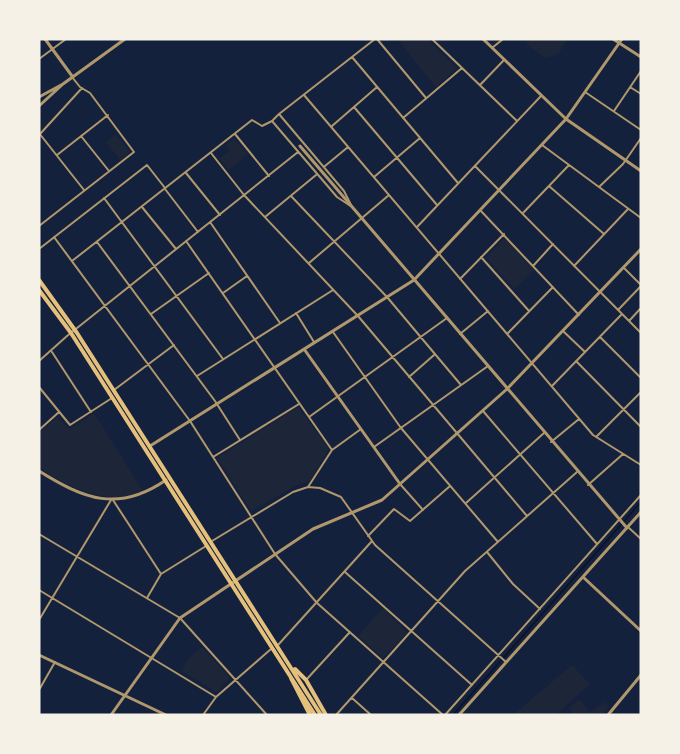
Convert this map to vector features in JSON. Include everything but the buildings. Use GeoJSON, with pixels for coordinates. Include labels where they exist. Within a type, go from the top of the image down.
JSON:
{"type":"FeatureCollection","features":[{"type":"Feature","properties":{"kind":"main road"},"geometry":{"type":"LineString","coordinates":[[39,280],[114,390],[148,447],[321,715]]}},
{"type":"Feature","properties":{"kind":"main road"},"geometry":{"type":"LineString","coordinates":[[40,291],[73,331],[113,398],[148,447],[166,480],[210,543]]}},
{"type":"Feature","properties":{"kind":"main road"},"geometry":{"type":"LineString","coordinates":[[290,668],[306,680],[326,715]]}},
{"type":"Feature","properties":{"kind":"main road"},"geometry":{"type":"LineString","coordinates":[[290,668],[310,715]]}},
{"type":"Feature","properties":{"kind":"main road"},"geometry":{"type":"LineString","coordinates":[[307,695],[315,715]]}},
{"type":"Feature","properties":{"kind":"street"},"geometry":{"type":"LineString","coordinates":[[39,226],[134,152],[108,115],[90,93],[72,77],[45,39]]}},
{"type":"Feature","properties":{"kind":"street"},"geometry":{"type":"LineString","coordinates":[[39,59],[66,39]]}},
{"type":"Feature","properties":{"kind":"street"},"geometry":{"type":"LineString","coordinates":[[39,106],[63,84],[124,39]]}},
{"type":"Feature","properties":{"kind":"street"},"geometry":{"type":"LineString","coordinates":[[72,261],[252,120],[262,126],[272,120],[376,39],[426,98]]}},
{"type":"Feature","properties":{"kind":"street"},"geometry":{"type":"LineString","coordinates":[[432,39],[517,121]]}},
{"type":"Feature","properties":{"kind":"street"},"geometry":{"type":"LineString","coordinates":[[483,39],[566,119],[641,171]]}},
{"type":"Feature","properties":{"kind":"street"},"geometry":{"type":"LineString","coordinates":[[492,48],[503,39]]}},
{"type":"Feature","properties":{"kind":"street"},"geometry":{"type":"LineString","coordinates":[[614,39],[621,41],[641,57]]}},
{"type":"Feature","properties":{"kind":"street"},"geometry":{"type":"LineString","coordinates":[[148,447],[414,280],[566,119],[621,41]]}},
{"type":"Feature","properties":{"kind":"street"},"geometry":{"type":"LineString","coordinates":[[352,57],[458,183]]}},
{"type":"Feature","properties":{"kind":"street"},"geometry":{"type":"LineString","coordinates":[[480,85],[504,60]]}},
{"type":"Feature","properties":{"kind":"street"},"geometry":{"type":"LineString","coordinates":[[403,118],[462,68]]}},
{"type":"Feature","properties":{"kind":"street"},"geometry":{"type":"LineString","coordinates":[[614,111],[641,71]]}},
{"type":"Feature","properties":{"kind":"street"},"geometry":{"type":"LineString","coordinates":[[39,97],[63,84]]}},
{"type":"Feature","properties":{"kind":"street"},"geometry":{"type":"LineString","coordinates":[[330,127],[377,87]]}},
{"type":"Feature","properties":{"kind":"street"},"geometry":{"type":"LineString","coordinates":[[630,87],[641,94]]}},
{"type":"Feature","properties":{"kind":"street"},"geometry":{"type":"LineString","coordinates":[[82,88],[40,133],[84,190]]}},
{"type":"Feature","properties":{"kind":"street"},"geometry":{"type":"LineString","coordinates":[[585,92],[641,130]]}},
{"type":"Feature","properties":{"kind":"street"},"geometry":{"type":"LineString","coordinates":[[304,95],[595,437],[641,465]]}},
{"type":"Feature","properties":{"kind":"street"},"geometry":{"type":"LineString","coordinates":[[417,227],[542,96]]}},
{"type":"Feature","properties":{"kind":"street"},"geometry":{"type":"LineString","coordinates":[[354,107],[437,206]]}},
{"type":"Feature","properties":{"kind":"street"},"geometry":{"type":"LineString","coordinates":[[279,114],[344,191],[352,207]]}},
{"type":"Feature","properties":{"kind":"street"},"geometry":{"type":"LineString","coordinates":[[57,155],[108,115]]}},
{"type":"Feature","properties":{"kind":"street"},"geometry":{"type":"LineString","coordinates":[[272,120],[337,197],[352,207]]}},
{"type":"Feature","properties":{"kind":"street"},"geometry":{"type":"LineString","coordinates":[[236,134],[269,176]]}},
{"type":"Feature","properties":{"kind":"street"},"geometry":{"type":"LineString","coordinates":[[81,136],[109,171]]}},
{"type":"Feature","properties":{"kind":"street"},"geometry":{"type":"LineString","coordinates":[[374,177],[420,138]]}},
{"type":"Feature","properties":{"kind":"street"},"geometry":{"type":"LineString","coordinates":[[598,187],[625,160],[641,138]]}},
{"type":"Feature","properties":{"kind":"street"},"geometry":{"type":"LineString","coordinates":[[542,145],[641,218]]}},
{"type":"Feature","properties":{"kind":"street"},"geometry":{"type":"LineString","coordinates":[[300,146],[619,521],[641,539]]}},
{"type":"Feature","properties":{"kind":"street"},"geometry":{"type":"LineString","coordinates":[[324,167],[348,147]]}},
{"type":"Feature","properties":{"kind":"street"},"geometry":{"type":"LineString","coordinates":[[39,361],[73,331],[298,152]]}},
{"type":"Feature","properties":{"kind":"street"},"geometry":{"type":"LineString","coordinates":[[211,153],[244,195],[358,316],[527,516]]}},
{"type":"Feature","properties":{"kind":"street"},"geometry":{"type":"LineString","coordinates":[[39,249],[147,165],[198,232]]}},
{"type":"Feature","properties":{"kind":"street"},"geometry":{"type":"LineString","coordinates":[[523,214],[569,165]]}},
{"type":"Feature","properties":{"kind":"street"},"geometry":{"type":"LineString","coordinates":[[475,166],[641,333]]}},
{"type":"Feature","properties":{"kind":"street"},"geometry":{"type":"LineString","coordinates":[[186,173],[220,215]]}},
{"type":"Feature","properties":{"kind":"street"},"geometry":{"type":"LineString","coordinates":[[266,218],[317,174]]}},
{"type":"Feature","properties":{"kind":"street"},"geometry":{"type":"LineString","coordinates":[[549,186],[604,234]]}},
{"type":"Feature","properties":{"kind":"street"},"geometry":{"type":"LineString","coordinates":[[309,263],[389,195]]}},
{"type":"Feature","properties":{"kind":"street"},"geometry":{"type":"LineString","coordinates":[[291,196],[387,297],[461,385]]}},
{"type":"Feature","properties":{"kind":"street"},"geometry":{"type":"LineString","coordinates":[[104,198],[223,359]]}},
{"type":"Feature","properties":{"kind":"street"},"geometry":{"type":"LineString","coordinates":[[142,207],[176,249]]}},
{"type":"Feature","properties":{"kind":"street"},"geometry":{"type":"LineString","coordinates":[[574,266],[628,209]]}},
{"type":"Feature","properties":{"kind":"street"},"geometry":{"type":"LineString","coordinates":[[480,210],[579,315]]}},
{"type":"Feature","properties":{"kind":"street"},"geometry":{"type":"LineString","coordinates":[[210,222],[280,323]]}},
{"type":"Feature","properties":{"kind":"street"},"geometry":{"type":"LineString","coordinates":[[460,279],[504,234]]}},
{"type":"Feature","properties":{"kind":"street"},"geometry":{"type":"LineString","coordinates":[[54,237],[190,421],[275,554],[317,603],[444,715],[641,495]]}},
{"type":"Feature","properties":{"kind":"street"},"geometry":{"type":"LineString","coordinates":[[186,241],[332,450]]}},
{"type":"Feature","properties":{"kind":"street"},"geometry":{"type":"LineString","coordinates":[[97,242],[197,376],[240,440]]}},
{"type":"Feature","properties":{"kind":"street"},"geometry":{"type":"LineString","coordinates":[[533,266],[553,244]]}},
{"type":"Feature","properties":{"kind":"street"},"geometry":{"type":"LineString","coordinates":[[111,715],[180,618],[316,527],[382,500],[507,389],[641,249]]}},
{"type":"Feature","properties":{"kind":"street"},"geometry":{"type":"LineString","coordinates":[[481,257],[530,311]]}},
{"type":"Feature","properties":{"kind":"street"},"geometry":{"type":"LineString","coordinates":[[618,310],[641,286],[624,268]]}},
{"type":"Feature","properties":{"kind":"street"},"geometry":{"type":"LineString","coordinates":[[151,314],[209,273]]}},
{"type":"Feature","properties":{"kind":"street"},"geometry":{"type":"LineString","coordinates":[[223,293],[248,276]]}},
{"type":"Feature","properties":{"kind":"street"},"geometry":{"type":"LineString","coordinates":[[507,334],[553,287]]}},
{"type":"Feature","properties":{"kind":"street"},"geometry":{"type":"LineString","coordinates":[[197,376],[333,290]]}},
{"type":"Feature","properties":{"kind":"street"},"geometry":{"type":"LineString","coordinates":[[628,321],[641,308]]}},
{"type":"Feature","properties":{"kind":"street"},"geometry":{"type":"LineString","coordinates":[[460,334],[488,311]]}},
{"type":"Feature","properties":{"kind":"street"},"geometry":{"type":"LineString","coordinates":[[296,313],[314,342]]}},
{"type":"Feature","properties":{"kind":"street"},"geometry":{"type":"LineString","coordinates":[[552,386],[622,314]]}},
{"type":"Feature","properties":{"kind":"street"},"geometry":{"type":"LineString","coordinates":[[309,417],[447,318]]}},
{"type":"Feature","properties":{"kind":"street"},"geometry":{"type":"LineString","coordinates":[[332,331],[402,428],[498,542]]}},
{"type":"Feature","properties":{"kind":"street"},"geometry":{"type":"LineString","coordinates":[[563,331],[585,352]]}},
{"type":"Feature","properties":{"kind":"street"},"geometry":{"type":"LineString","coordinates":[[600,337],[641,378]]}},
{"type":"Feature","properties":{"kind":"street"},"geometry":{"type":"LineString","coordinates":[[114,390],[174,345]]}},
{"type":"Feature","properties":{"kind":"street"},"geometry":{"type":"LineString","coordinates":[[304,349],[400,484],[423,510]]}},
{"type":"Feature","properties":{"kind":"street"},"geometry":{"type":"LineString","coordinates":[[51,351],[91,412]]}},
{"type":"Feature","properties":{"kind":"street"},"geometry":{"type":"LineString","coordinates":[[409,377],[435,355]]}},
{"type":"Feature","properties":{"kind":"street"},"geometry":{"type":"LineString","coordinates":[[576,361],[641,427]]}},
{"type":"Feature","properties":{"kind":"street"},"geometry":{"type":"LineString","coordinates":[[374,447],[488,366]]}},
{"type":"Feature","properties":{"kind":"street"},"geometry":{"type":"LineString","coordinates":[[39,387],[40,392],[70,425],[113,398]]}},
{"type":"Feature","properties":{"kind":"street"},"geometry":{"type":"LineString","coordinates":[[595,437],[641,392]]}},
{"type":"Feature","properties":{"kind":"street"},"geometry":{"type":"LineString","coordinates":[[213,457],[299,404]]}},
{"type":"Feature","properties":{"kind":"street"},"geometry":{"type":"LineString","coordinates":[[483,411],[597,544]]}},
{"type":"Feature","properties":{"kind":"street"},"geometry":{"type":"LineString","coordinates":[[39,430],[58,412]]}},
{"type":"Feature","properties":{"kind":"street"},"geometry":{"type":"LineString","coordinates":[[551,442],[579,419]]}},
{"type":"Feature","properties":{"kind":"street"},"geometry":{"type":"LineString","coordinates":[[308,487],[332,450],[361,429]]}},
{"type":"Feature","properties":{"kind":"street"},"geometry":{"type":"LineString","coordinates":[[465,503],[544,433]]}},
{"type":"Feature","properties":{"kind":"street"},"geometry":{"type":"LineString","coordinates":[[588,485],[623,454]]}},
{"type":"Feature","properties":{"kind":"street"},"geometry":{"type":"LineString","coordinates":[[39,471],[81,495],[112,500],[141,494],[166,480]]}},
{"type":"Feature","properties":{"kind":"street"},"geometry":{"type":"LineString","coordinates":[[336,715],[438,601],[487,552],[577,472]]}},
{"type":"Feature","properties":{"kind":"street"},"geometry":{"type":"LineString","coordinates":[[368,536],[394,509],[410,521],[450,486]]}},
{"type":"Feature","properties":{"kind":"street"},"geometry":{"type":"LineString","coordinates":[[147,598],[161,574],[251,516],[293,492],[308,487],[334,492],[354,512],[372,541],[505,661]]}},
{"type":"Feature","properties":{"kind":"street"},"geometry":{"type":"LineString","coordinates":[[39,620],[112,500]]}},
{"type":"Feature","properties":{"kind":"street"},"geometry":{"type":"LineString","coordinates":[[112,500],[161,574]]}},
{"type":"Feature","properties":{"kind":"street"},"geometry":{"type":"LineString","coordinates":[[459,715],[641,512]]}},
{"type":"Feature","properties":{"kind":"street"},"geometry":{"type":"LineString","coordinates":[[39,534],[180,618],[267,715]]}},
{"type":"Feature","properties":{"kind":"street"},"geometry":{"type":"LineString","coordinates":[[203,715],[216,697],[276,646],[372,541]]}},
{"type":"Feature","properties":{"kind":"street"},"geometry":{"type":"LineString","coordinates":[[487,552],[513,584],[540,609]]}},
{"type":"Feature","properties":{"kind":"street"},"geometry":{"type":"LineString","coordinates":[[345,572],[472,685]]}},
{"type":"Feature","properties":{"kind":"street"},"geometry":{"type":"LineString","coordinates":[[583,577],[641,631]]}},
{"type":"Feature","properties":{"kind":"street"},"geometry":{"type":"LineString","coordinates":[[39,590],[216,697]]}},
{"type":"Feature","properties":{"kind":"street"},"geometry":{"type":"LineString","coordinates":[[306,680],[350,632]]}},
{"type":"Feature","properties":{"kind":"street"},"geometry":{"type":"LineString","coordinates":[[39,655],[166,715]]}},
{"type":"Feature","properties":{"kind":"street"},"geometry":{"type":"LineString","coordinates":[[39,690],[55,662]]}},
{"type":"Feature","properties":{"kind":"street"},"geometry":{"type":"LineString","coordinates":[[608,715],[641,675]]}},
{"type":"Feature","properties":{"kind":"street"},"geometry":{"type":"LineString","coordinates":[[352,698],[371,715]]}},
{"type":"Feature","properties":{"kind":"shaded area"},"geometry":{"type":"Polygon","coordinates":[[[397,39],[427,39],[457,68],[436,87],[397,39]]]}},
{"type":"Feature","properties":{"kind":"shaded area"},"geometry":{"type":"Polygon","coordinates":[[[529,39],[567,40],[558,54],[546,58],[526,44],[529,39]]]}},
{"type":"Feature","properties":{"kind":"shaded area"},"geometry":{"type":"Polygon","coordinates":[[[116,134],[130,152],[120,160],[106,142],[116,134]]]}},
{"type":"Feature","properties":{"kind":"shaded area"},"geometry":{"type":"Polygon","coordinates":[[[234,138],[248,154],[229,170],[219,159],[230,150],[226,145],[234,138]]]}},
{"type":"Feature","properties":{"kind":"shaded area"},"geometry":{"type":"Polygon","coordinates":[[[504,238],[534,270],[514,289],[486,258],[504,238]]]}},
{"type":"Feature","properties":{"kind":"shaded area"},"geometry":{"type":"Polygon","coordinates":[[[298,407],[329,449],[309,482],[299,484],[251,511],[217,458],[298,407]]]}},
{"type":"Feature","properties":{"kind":"shaded area"},"geometry":{"type":"Polygon","coordinates":[[[94,413],[143,491],[115,497],[102,496],[76,488],[39,468],[39,433],[57,417],[70,429],[94,413]]]}},
{"type":"Feature","properties":{"kind":"shaded area"},"geometry":{"type":"Polygon","coordinates":[[[383,608],[407,633],[383,658],[358,636],[383,608]]]}},
{"type":"Feature","properties":{"kind":"shaded area"},"geometry":{"type":"Polygon","coordinates":[[[202,647],[230,678],[216,692],[182,671],[188,659],[202,647]]]}},
{"type":"Feature","properties":{"kind":"shaded area"},"geometry":{"type":"Polygon","coordinates":[[[572,665],[590,684],[556,715],[513,715],[572,665]]]}},
{"type":"Feature","properties":{"kind":"shaded area"},"geometry":{"type":"Polygon","coordinates":[[[580,699],[590,712],[605,702],[609,707],[602,715],[574,715],[568,708],[580,699]]]}},
{"type":"Feature","properties":{"kind":"waterway"},"geometry":{"type":"LineString","coordinates":[[453,715],[641,502]]}}]}
